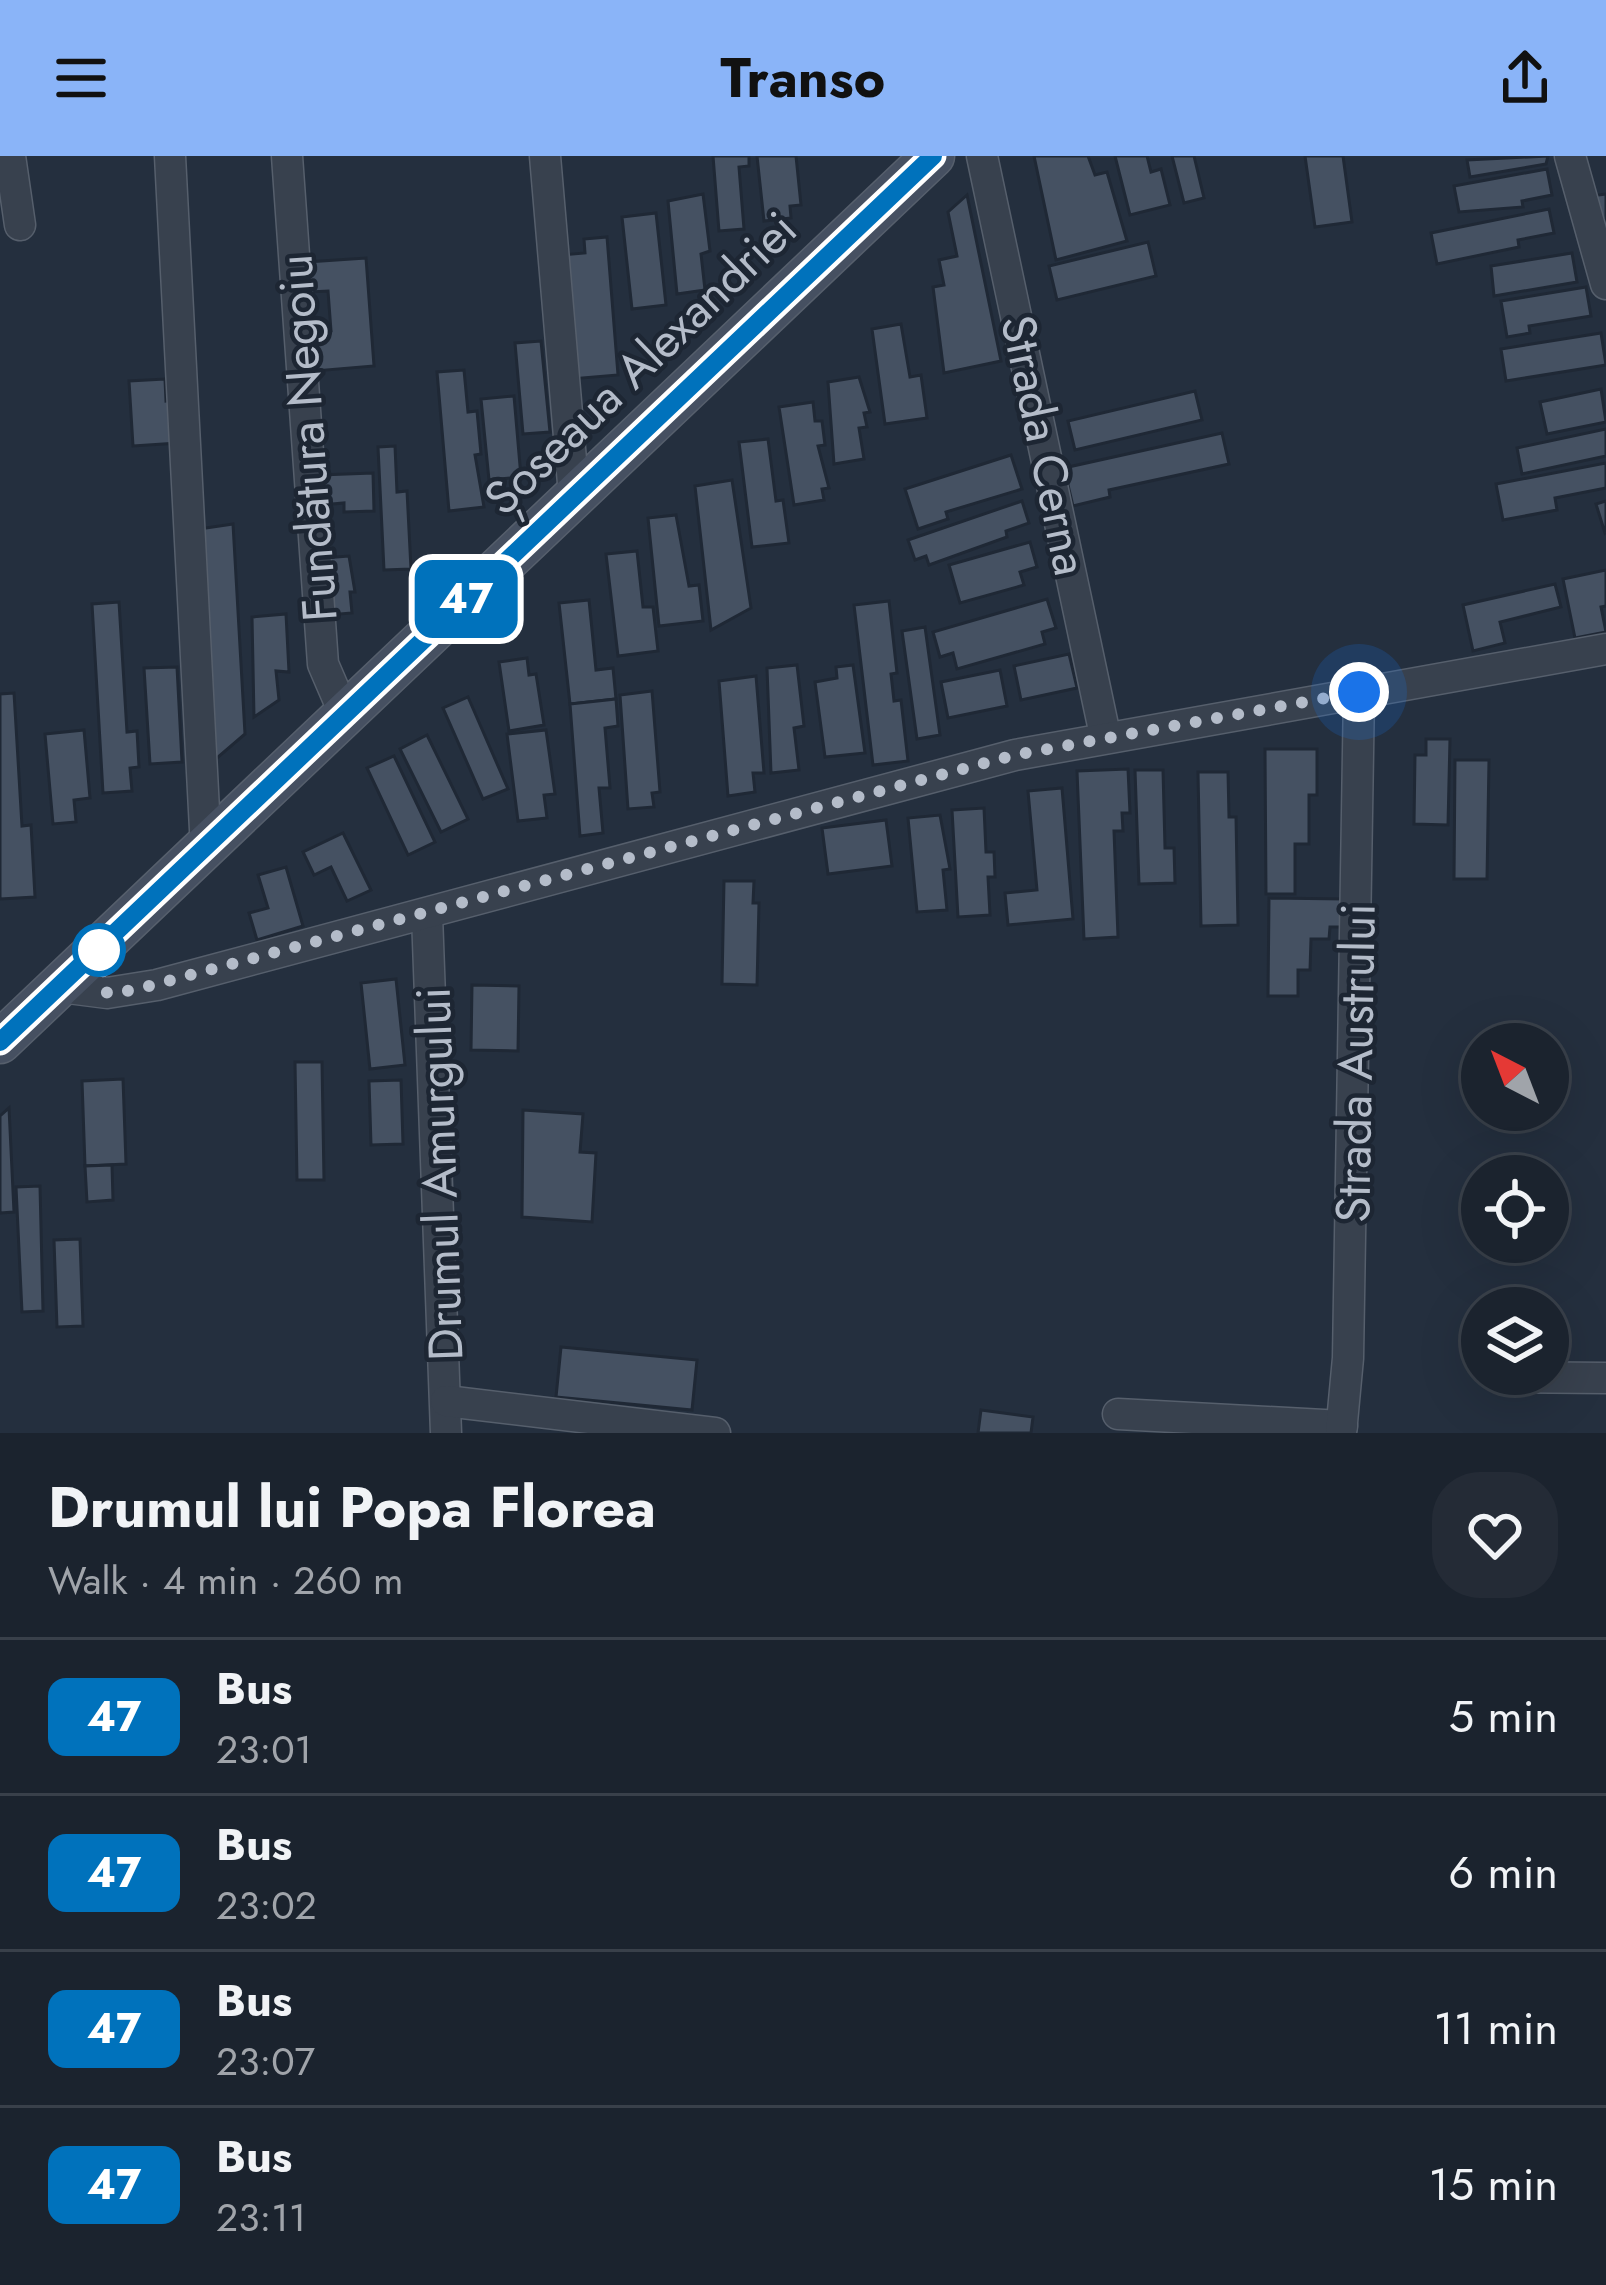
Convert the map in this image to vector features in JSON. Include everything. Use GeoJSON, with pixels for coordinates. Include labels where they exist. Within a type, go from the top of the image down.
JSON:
{"type":"FeatureCollection","features":[{"type":"Feature","properties":{"kind":"main road","name":"Șoseaua Alexandriei"},"geometry":{"type":"LineString","coordinates":[[0,1042],[32,1004],[206,849],[933,156]]}},
{"type":"Feature","properties":{"kind":"street"},"geometry":{"type":"LineString","coordinates":[[10,156],[20,225]]}},
{"type":"Feature","properties":{"kind":"street"},"geometry":{"type":"LineString","coordinates":[[170,156],[206,849]]}},
{"type":"Feature","properties":{"kind":"street","name":"Fundătura Negoiu"},"geometry":{"type":"LineString","coordinates":[[287,156],[322,664],[345,715]]}},
{"type":"Feature","properties":{"kind":"street"},"geometry":{"type":"LineString","coordinates":[[545,156],[574,495]]}},
{"type":"Feature","properties":{"kind":"street","name":"Strada Cerna"},"geometry":{"type":"LineString","coordinates":[[982,156],[1105,735]]}},
{"type":"Feature","properties":{"kind":"street"},"geometry":{"type":"LineString","coordinates":[[1570,156],[1606,284]]}},
{"type":"Feature","properties":{"kind":"street"},"geometry":{"type":"LineString","coordinates":[[32,1004],[134,990],[1105,735],[1606,649]]}},
{"type":"Feature","properties":{"kind":"street","name":"Strada Austrului"},"geometry":{"type":"LineString","coordinates":[[1342,1430],[1356,1041],[1359,692]]}},
{"type":"Feature","properties":{"kind":"street","name":"Drumul Amurgului"},"geometry":{"type":"LineString","coordinates":[[428,915],[446,1433]]}},
{"type":"Feature","properties":{"kind":"street"},"geometry":{"type":"LineString","coordinates":[[1569,1378],[1606,1378]]}},
{"type":"Feature","properties":{"kind":"street"},"geometry":{"type":"LineString","coordinates":[[446,1402],[715,1433]]}},
{"type":"Feature","properties":{"kind":"street"},"geometry":{"type":"LineString","coordinates":[[1118,1414],[1342,1430]]}},
{"type":"Feature","properties":{"kind":"building"},"geometry":{"type":"Polygon","coordinates":[[[713,156],[749,156],[749,166],[739,167],[744,229],[719,231],[713,156]]]}},
{"type":"Feature","properties":{"kind":"building"},"geometry":{"type":"Polygon","coordinates":[[[757,156],[796,156],[801,205],[790,206],[791,218],[764,221],[757,156]]]}},
{"type":"Feature","properties":{"kind":"building"},"geometry":{"type":"Polygon","coordinates":[[[1034,156],[1088,156],[1095,175],[1107,172],[1127,241],[1056,260],[1034,156]]]}},
{"type":"Feature","properties":{"kind":"building"},"geometry":{"type":"Polygon","coordinates":[[[1115,156],[1147,156],[1151,172],[1161,169],[1170,205],[1130,215],[1115,156]]]}},
{"type":"Feature","properties":{"kind":"building"},"geometry":{"type":"Polygon","coordinates":[[[1172,156],[1194,156],[1204,198],[1184,203],[1172,156]]]}},
{"type":"Feature","properties":{"kind":"building"},"geometry":{"type":"Polygon","coordinates":[[[1305,156],[1343,156],[1352,222],[1315,227],[1305,156]]]}},
{"type":"Feature","properties":{"kind":"building"},"geometry":{"type":"Polygon","coordinates":[[[1548,156],[1546,164],[1470,177],[1467,160],[1548,156]]]}},
{"type":"Feature","properties":{"kind":"building"},"geometry":{"type":"Polygon","coordinates":[[[1547,169],[1552,195],[1522,201],[1523,207],[1459,212],[1454,186],[1547,169]]]}},
{"type":"Feature","properties":{"kind":"building"},"geometry":{"type":"Polygon","coordinates":[[[703,194],[710,251],[701,254],[705,290],[677,294],[668,201],[703,194]]]}},
{"type":"Feature","properties":{"kind":"building"},"geometry":{"type":"Polygon","coordinates":[[[1606,194],[1606,219],[1595,220],[1591,196],[1606,194]]]}},
{"type":"Feature","properties":{"kind":"building"},"geometry":{"type":"Polygon","coordinates":[[[967,195],[1001,361],[944,373],[933,287],[944,285],[939,260],[957,256],[948,212],[967,195]]]}},
{"type":"Feature","properties":{"kind":"building"},"geometry":{"type":"Polygon","coordinates":[[[1549,209],[1554,233],[1518,240],[1519,247],[1437,264],[1431,233],[1549,209]]]}},
{"type":"Feature","properties":{"kind":"building"},"geometry":{"type":"Polygon","coordinates":[[[656,213],[666,305],[632,309],[622,217],[656,213]]]}},
{"type":"Feature","properties":{"kind":"building"},"geometry":{"type":"Polygon","coordinates":[[[607,237],[618,375],[571,379],[561,255],[585,253],[584,239],[607,237]]]}},
{"type":"Feature","properties":{"kind":"building"},"geometry":{"type":"Polygon","coordinates":[[[1148,242],[1156,276],[1057,300],[1049,266],[1148,242]]]}},
{"type":"Feature","properties":{"kind":"building"},"geometry":{"type":"Polygon","coordinates":[[[1572,253],[1577,282],[1494,296],[1491,266],[1572,253]]]}},
{"type":"Feature","properties":{"kind":"building"},"geometry":{"type":"Polygon","coordinates":[[[366,258],[374,366],[315,371],[312,333],[331,331],[328,291],[309,292],[307,262],[366,258]]]}},
{"type":"Feature","properties":{"kind":"building"},"geometry":{"type":"Polygon","coordinates":[[[1586,287],[1591,316],[1529,326],[1530,333],[1507,337],[1501,301],[1586,287]]]}},
{"type":"Feature","properties":{"kind":"building"},"geometry":{"type":"Polygon","coordinates":[[[901,324],[910,377],[921,375],[927,418],[885,424],[872,329],[901,324]]]}},
{"type":"Feature","properties":{"kind":"building"},"geometry":{"type":"Polygon","coordinates":[[[1601,333],[1606,365],[1506,381],[1501,349],[1601,333]]]}},
{"type":"Feature","properties":{"kind":"building"},"geometry":{"type":"Polygon","coordinates":[[[541,341],[550,432],[523,434],[515,343],[541,341]]]}},
{"type":"Feature","properties":{"kind":"building"},"geometry":{"type":"Polygon","coordinates":[[[464,370],[468,412],[477,411],[481,454],[475,455],[484,507],[449,511],[437,372],[464,370]]]}},
{"type":"Feature","properties":{"kind":"building"},"geometry":{"type":"Polygon","coordinates":[[[859,377],[870,412],[864,413],[867,427],[859,428],[864,459],[834,464],[828,382],[859,377]]]}},
{"type":"Feature","properties":{"kind":"building"},"geometry":{"type":"Polygon","coordinates":[[[165,379],[166,401],[175,400],[178,443],[133,446],[129,381],[165,379]]]}},
{"type":"Feature","properties":{"kind":"building"},"geometry":{"type":"Polygon","coordinates":[[[1601,389],[1606,422],[1547,434],[1540,402],[1601,389]]]}},
{"type":"Feature","properties":{"kind":"building"},"geometry":{"type":"Polygon","coordinates":[[[1195,391],[1202,420],[1075,450],[1068,421],[1195,391]]]}},
{"type":"Feature","properties":{"kind":"building"},"geometry":{"type":"Polygon","coordinates":[[[514,396],[521,477],[489,480],[481,399],[514,396]]]}},
{"type":"Feature","properties":{"kind":"building"},"geometry":{"type":"Polygon","coordinates":[[[813,402],[815,421],[822,421],[825,445],[818,446],[829,488],[822,489],[824,500],[794,505],[779,407],[813,402]]]}},
{"type":"Feature","properties":{"kind":"building"},"geometry":{"type":"Polygon","coordinates":[[[1606,429],[1606,456],[1522,474],[1517,448],[1606,429]]]}},
{"type":"Feature","properties":{"kind":"building"},"geometry":{"type":"Polygon","coordinates":[[[1222,433],[1229,464],[1109,490],[1110,497],[1073,506],[1064,468],[1222,433]]]}},
{"type":"Feature","properties":{"kind":"building"},"geometry":{"type":"Polygon","coordinates":[[[768,439],[776,501],[783,500],[789,543],[752,547],[739,442],[768,439]]]}},
{"type":"Feature","properties":{"kind":"building"},"geometry":{"type":"Polygon","coordinates":[[[395,446],[397,492],[407,491],[411,569],[384,570],[378,447],[395,446]]]}},
{"type":"Feature","properties":{"kind":"building"},"geometry":{"type":"Polygon","coordinates":[[[1011,455],[1022,489],[946,512],[948,519],[918,529],[905,489],[1011,455]]]}},
{"type":"Feature","properties":{"kind":"building"},"geometry":{"type":"Polygon","coordinates":[[[1606,463],[1606,488],[1555,498],[1557,510],[1503,520],[1496,484],[1606,463]]]}},
{"type":"Feature","properties":{"kind":"building"},"geometry":{"type":"Polygon","coordinates":[[[373,473],[374,511],[344,512],[344,503],[321,505],[320,475],[373,473]]]}},
{"type":"Feature","properties":{"kind":"building"},"geometry":{"type":"Polygon","coordinates":[[[732,480],[751,608],[711,630],[695,486],[732,480]]]}},
{"type":"Feature","properties":{"kind":"building"},"geometry":{"type":"Polygon","coordinates":[[[1022,501],[1029,523],[1006,531],[1007,537],[929,565],[926,556],[915,560],[908,540],[1022,501]]]}},
{"type":"Feature","properties":{"kind":"building"},"geometry":{"type":"Polygon","coordinates":[[[1606,501],[1606,532],[1605,533],[1596,504],[1606,501]]]}},
{"type":"Feature","properties":{"kind":"building"},"geometry":{"type":"Polygon","coordinates":[[[676,515],[689,586],[699,585],[703,621],[659,626],[648,518],[676,515]]]}},
{"type":"Feature","properties":{"kind":"building"},"geometry":{"type":"Polygon","coordinates":[[[233,524],[245,734],[210,764],[199,529],[233,524]]]}},
{"type":"Feature","properties":{"kind":"building"},"geometry":{"type":"Polygon","coordinates":[[[1030,542],[1037,567],[1020,572],[1024,585],[960,603],[949,565],[1030,542]]]}},
{"type":"Feature","properties":{"kind":"building"},"geometry":{"type":"Polygon","coordinates":[[[637,551],[643,607],[653,607],[658,651],[618,656],[606,554],[637,551]]]}},
{"type":"Feature","properties":{"kind":"building"},"geometry":{"type":"Polygon","coordinates":[[[349,556],[355,592],[350,592],[352,613],[328,615],[324,558],[349,556]]]}},
{"type":"Feature","properties":{"kind":"building"},"geometry":{"type":"Polygon","coordinates":[[[1606,570],[1606,606],[1601,607],[1606,632],[1575,638],[1563,579],[1606,570]]]}},
{"type":"Feature","properties":{"kind":"building"},"geometry":{"type":"Polygon","coordinates":[[[1555,584],[1561,607],[1500,622],[1505,643],[1473,651],[1463,605],[1555,584]]]}},
{"type":"Feature","properties":{"kind":"building"},"geometry":{"type":"Polygon","coordinates":[[[1047,599],[1056,628],[1042,632],[1045,644],[957,669],[953,653],[940,657],[933,632],[1047,599]]]}},
{"type":"Feature","properties":{"kind":"building"},"geometry":{"type":"Polygon","coordinates":[[[589,600],[596,670],[613,668],[616,699],[570,704],[559,603],[589,600]]]}},
{"type":"Feature","properties":{"kind":"building"},"geometry":{"type":"Polygon","coordinates":[[[889,601],[897,673],[891,674],[894,701],[901,700],[908,761],[873,765],[854,605],[889,601]]]}},
{"type":"Feature","properties":{"kind":"building"},"geometry":{"type":"Polygon","coordinates":[[[119,602],[127,732],[137,731],[139,767],[130,768],[132,791],[103,793],[92,604],[119,602]]]}},
{"type":"Feature","properties":{"kind":"building"},"geometry":{"type":"Polygon","coordinates":[[[286,614],[289,672],[276,671],[279,700],[254,717],[252,617],[286,614]]]}},
{"type":"Feature","properties":{"kind":"building"},"geometry":{"type":"Polygon","coordinates":[[[925,627],[940,735],[917,739],[902,631],[925,627]]]}},
{"type":"Feature","properties":{"kind":"building"},"geometry":{"type":"Polygon","coordinates":[[[1069,654],[1077,688],[1021,700],[1014,666],[1069,654]]]}},
{"type":"Feature","properties":{"kind":"building"},"geometry":{"type":"Polygon","coordinates":[[[527,658],[529,675],[536,674],[544,725],[509,731],[499,662],[527,658]]]}},
{"type":"Feature","properties":{"kind":"building"},"geometry":{"type":"Polygon","coordinates":[[[797,665],[804,726],[794,728],[799,770],[771,773],[767,668],[797,665]]]}},
{"type":"Feature","properties":{"kind":"building"},"geometry":{"type":"Polygon","coordinates":[[[853,665],[865,753],[825,757],[815,682],[837,678],[836,667],[853,665]]]}},
{"type":"Feature","properties":{"kind":"building"},"geometry":{"type":"Polygon","coordinates":[[[177,667],[182,762],[150,764],[144,668],[177,667]]]}},
{"type":"Feature","properties":{"kind":"building"},"geometry":{"type":"Polygon","coordinates":[[[1000,670],[1007,706],[948,718],[941,682],[1000,670]]]}},
{"type":"Feature","properties":{"kind":"building"},"geometry":{"type":"Polygon","coordinates":[[[756,676],[764,773],[753,773],[755,792],[728,796],[719,681],[756,676]]]}},
{"type":"Feature","properties":{"kind":"building"},"geometry":{"type":"Polygon","coordinates":[[[652,691],[660,792],[652,793],[654,807],[628,809],[620,695],[652,691]]]}},
{"type":"Feature","properties":{"kind":"building"},"geometry":{"type":"Polygon","coordinates":[[[14,693],[22,826],[31,825],[35,897],[0,899],[0,694],[14,693]]]}},
{"type":"Feature","properties":{"kind":"building"},"geometry":{"type":"Polygon","coordinates":[[[468,697],[508,789],[483,799],[443,708],[468,697]]]}},
{"type":"Feature","properties":{"kind":"building"},"geometry":{"type":"Polygon","coordinates":[[[616,699],[618,726],[605,728],[610,788],[599,788],[603,833],[580,836],[570,704],[616,699]]]}},
{"type":"Feature","properties":{"kind":"building"},"geometry":{"type":"Polygon","coordinates":[[[84,730],[90,798],[74,800],[76,822],[53,824],[45,734],[84,730]]]}},
{"type":"Feature","properties":{"kind":"building"},"geometry":{"type":"Polygon","coordinates":[[[546,730],[555,794],[544,795],[547,818],[518,821],[507,734],[546,730]]]}},
{"type":"Feature","properties":{"kind":"building"},"geometry":{"type":"Polygon","coordinates":[[[427,735],[468,819],[441,832],[400,749],[427,735]]]}},
{"type":"Feature","properties":{"kind":"building"},"geometry":{"type":"Polygon","coordinates":[[[1426,739],[1450,739],[1448,825],[1414,824],[1415,755],[1426,755],[1426,739]]]}},
{"type":"Feature","properties":{"kind":"building"},"geometry":{"type":"Polygon","coordinates":[[[1265,749],[1317,749],[1317,795],[1309,795],[1309,844],[1295,844],[1295,894],[1266,894],[1265,749]]]}},
{"type":"Feature","properties":{"kind":"building"},"geometry":{"type":"Polygon","coordinates":[[[394,756],[435,842],[408,855],[367,768],[394,756]]]}},
{"type":"Feature","properties":{"kind":"building"},"geometry":{"type":"Polygon","coordinates":[[[1455,760],[1489,760],[1487,879],[1454,879],[1455,760]]]}},
{"type":"Feature","properties":{"kind":"building"},"geometry":{"type":"Polygon","coordinates":[[[1128,769],[1130,813],[1122,813],[1123,831],[1114,831],[1118,937],[1084,939],[1077,771],[1128,769]]]}},
{"type":"Feature","properties":{"kind":"building"},"geometry":{"type":"Polygon","coordinates":[[[1135,770],[1163,770],[1165,848],[1174,848],[1175,883],[1139,884],[1135,770]]]}},
{"type":"Feature","properties":{"kind":"building"},"geometry":{"type":"Polygon","coordinates":[[[1198,772],[1228,772],[1229,817],[1236,817],[1238,925],[1201,926],[1198,772]]]}},
{"type":"Feature","properties":{"kind":"building"},"geometry":{"type":"Polygon","coordinates":[[[1062,788],[1073,919],[1008,925],[1005,893],[1037,890],[1028,791],[1062,788]]]}},
{"type":"Feature","properties":{"kind":"building"},"geometry":{"type":"Polygon","coordinates":[[[984,808],[986,852],[994,852],[995,877],[988,877],[990,915],[958,917],[952,810],[984,808]]]}},
{"type":"Feature","properties":{"kind":"building"},"geometry":{"type":"Polygon","coordinates":[[[940,815],[950,869],[943,870],[947,910],[917,912],[908,818],[940,815]]]}},
{"type":"Feature","properties":{"kind":"building"},"geometry":{"type":"Polygon","coordinates":[[[886,820],[892,866],[828,874],[822,828],[886,820]]]}},
{"type":"Feature","properties":{"kind":"building"},"geometry":{"type":"Polygon","coordinates":[[[343,833],[371,890],[347,901],[331,867],[314,875],[303,852],[343,833]]]}},
{"type":"Feature","properties":{"kind":"building"},"geometry":{"type":"Polygon","coordinates":[[[286,867],[303,926],[257,940],[249,913],[268,908],[258,875],[286,867]]]}},
{"type":"Feature","properties":{"kind":"building"},"geometry":{"type":"Polygon","coordinates":[[[724,881],[754,881],[753,903],[759,903],[757,985],[722,984],[724,881]]]}},
{"type":"Feature","properties":{"kind":"building"},"geometry":{"type":"Polygon","coordinates":[[[1269,898],[1345,899],[1345,927],[1330,927],[1329,939],[1311,939],[1310,970],[1298,970],[1298,996],[1268,996],[1269,898]]]}},
{"type":"Feature","properties":{"kind":"building"},"geometry":{"type":"Polygon","coordinates":[[[396,979],[405,1065],[370,1069],[361,983],[396,979]]]}},
{"type":"Feature","properties":{"kind":"building"},"geometry":{"type":"Polygon","coordinates":[[[472,985],[519,986],[518,1051],[471,1050],[472,985]]]}},
{"type":"Feature","properties":{"kind":"building"},"geometry":{"type":"Polygon","coordinates":[[[295,1062],[322,1062],[324,1180],[297,1180],[295,1062]]]}},
{"type":"Feature","properties":{"kind":"building"},"geometry":{"type":"Polygon","coordinates":[[[123,1079],[126,1164],[85,1166],[82,1081],[123,1079]]]}},
{"type":"Feature","properties":{"kind":"building"},"geometry":{"type":"Polygon","coordinates":[[[401,1080],[403,1144],[371,1145],[369,1081],[401,1080]]]}},
{"type":"Feature","properties":{"kind":"building"},"geometry":{"type":"Polygon","coordinates":[[[9,1108],[14,1212],[0,1213],[0,1116],[9,1108]]]}},
{"type":"Feature","properties":{"kind":"building"},"geometry":{"type":"Polygon","coordinates":[[[523,1110],[583,1114],[580,1152],[596,1153],[592,1222],[522,1217],[523,1110]]]}},
{"type":"Feature","properties":{"kind":"building"},"geometry":{"type":"Polygon","coordinates":[[[112,1165],[113,1200],[87,1202],[85,1166],[112,1165]]]}},
{"type":"Feature","properties":{"kind":"building"},"geometry":{"type":"Polygon","coordinates":[[[40,1186],[43,1311],[22,1312],[16,1187],[40,1186]]]}},
{"type":"Feature","properties":{"kind":"building"},"geometry":{"type":"Polygon","coordinates":[[[80,1239],[83,1326],[57,1327],[54,1240],[80,1239]]]}},
{"type":"Feature","properties":{"kind":"building"},"geometry":{"type":"Polygon","coordinates":[[[561,1347],[697,1360],[692,1410],[556,1397],[561,1347]]]}},
{"type":"Feature","properties":{"kind":"building"},"geometry":{"type":"Polygon","coordinates":[[[981,1410],[1033,1417],[1031,1433],[978,1433],[981,1410]]]}},
{"type":"Feature","properties":{"kind":"bus line","name":"47"},"geometry":{"type":"LineString","coordinates":[[0,1042],[933,156]]}},
{"type":"Feature","properties":{"kind":"route"},"geometry":{"type":"LineString","coordinates":[[99,950],[107,993],[134,990],[1015,755],[1359,692]]}}]}
